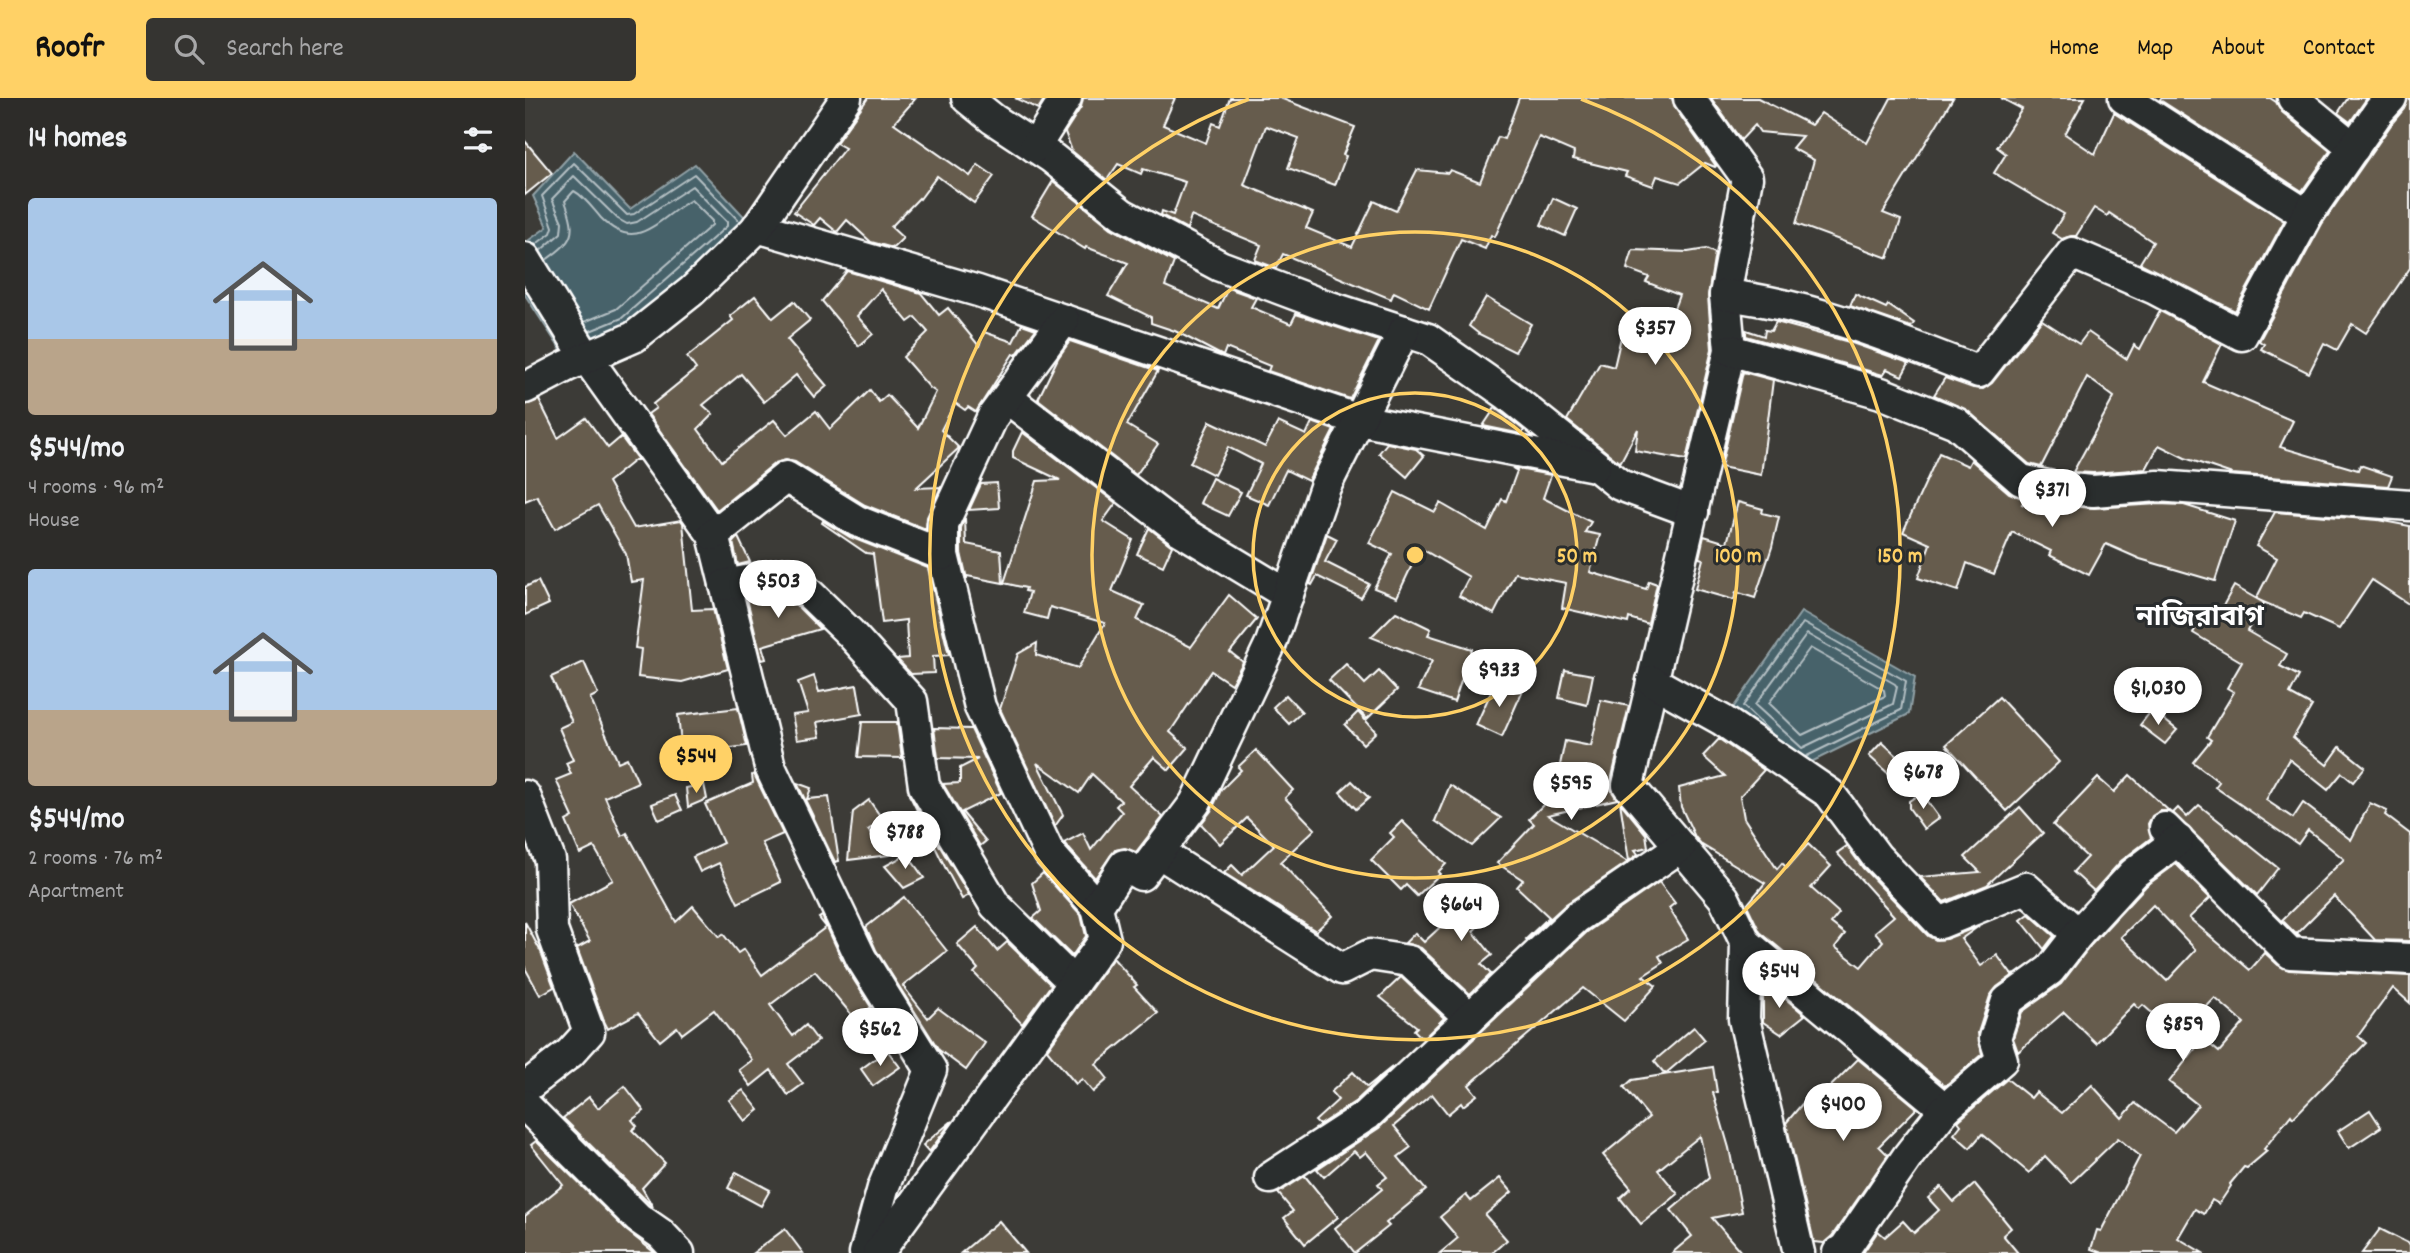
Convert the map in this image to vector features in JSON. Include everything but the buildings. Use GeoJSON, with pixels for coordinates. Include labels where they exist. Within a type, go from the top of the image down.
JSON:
{"type":"FeatureCollection","features":[{"type":"Feature","properties":{"kind":"street"},"geometry":{"type":"LineString","coordinates":[[525,388],[586,357],[634,337],[692,291],[757,228],[846,98]]}},
{"type":"Feature","properties":{"kind":"street"},"geometry":{"type":"LineString","coordinates":[[967,98],[1122,215],[1220,266],[1318,303],[1428,338],[1508,395],[1620,485],[1693,512]]}},
{"type":"Feature","properties":{"kind":"street"},"geometry":{"type":"LineString","coordinates":[[1035,147],[1066,98]]}},
{"type":"Feature","properties":{"kind":"street"},"geometry":{"type":"LineString","coordinates":[[1689,98],[1747,178],[1725,296],[1730,350],[1628,785],[1724,898],[1746,943],[1945,1109]]}},
{"type":"Feature","properties":{"kind":"street"},"geometry":{"type":"LineString","coordinates":[[2124,98],[2307,215]]}},
{"type":"Feature","properties":{"kind":"street"},"geometry":{"type":"LineString","coordinates":[[2293,98],[2354,148]]}},
{"type":"Feature","properties":{"kind":"street"},"geometry":{"type":"LineString","coordinates":[[1725,296],[1761,299],[1869,330],[1979,372],[2072,253],[2155,289],[2242,335],[2307,215],[2391,98]]}},
{"type":"Feature","properties":{"kind":"street"},"geometry":{"type":"LineString","coordinates":[[757,228],[978,291],[1359,420],[1595,466]]}},
{"type":"Feature","properties":{"kind":"street"},"geometry":{"type":"LineString","coordinates":[[525,258],[586,357],[713,535],[770,767],[860,958],[931,1070],[883,1188],[865,1253]]}},
{"type":"Feature","properties":{"kind":"street"},"geometry":{"type":"LineString","coordinates":[[878,1253],[1105,940],[1097,908],[1049,853],[980,707],[943,555],[943,524],[993,416],[1064,320]]}},
{"type":"Feature","properties":{"kind":"street"},"geometry":{"type":"LineString","coordinates":[[1097,908],[1124,865],[1140,875],[1195,803],[1271,643],[1325,486],[1404,331]]}},
{"type":"Feature","properties":{"kind":"street"},"geometry":{"type":"LineString","coordinates":[[1730,350],[1881,393],[1956,423],[2021,480],[2057,488],[2093,491],[2158,486],[2410,505]]}},
{"type":"Feature","properties":{"kind":"street"},"geometry":{"type":"LineString","coordinates":[[1006,398],[1180,530],[1288,595]]}},
{"type":"Feature","properties":{"kind":"street"},"geometry":{"type":"LineString","coordinates":[[713,535],[786,477],[857,521],[943,555]]}},
{"type":"Feature","properties":{"kind":"street"},"geometry":{"type":"LineString","coordinates":[[725,585],[788,573],[850,633],[912,701],[923,786],[995,905],[1074,982]]}},
{"type":"Feature","properties":{"kind":"street"},"geometry":{"type":"LineString","coordinates":[[1652,681],[1723,720],[1830,794],[1876,856],[1940,923],[2026,888],[2078,934]]}},
{"type":"Feature","properties":{"kind":"street"},"geometry":{"type":"LineString","coordinates":[[525,796],[550,860],[552,930],[589,1032],[571,1053],[525,1088]]}},
{"type":"Feature","properties":{"kind":"street"},"geometry":{"type":"LineString","coordinates":[[1838,1253],[1845,1248],[1908,1156],[1945,1109],[2002,1059],[1995,1038],[2007,1001],[2050,970],[2078,934],[2171,833],[2290,953],[2410,959]]}},
{"type":"Feature","properties":{"kind":"street"},"geometry":{"type":"LineString","coordinates":[[1270,1178],[1367,1115],[1576,918],[1680,847]]}},
{"type":"Feature","properties":{"kind":"street"},"geometry":{"type":"LineString","coordinates":[[1158,852],[1342,969],[1370,956],[1409,961],[1470,1018]]}},
{"type":"Feature","properties":{"kind":"street"},"geometry":{"type":"LineString","coordinates":[[1746,943],[1744,1019],[1799,1253]]}},
{"type":"Feature","properties":{"kind":"street"},"geometry":{"type":"LineString","coordinates":[[525,1105],[638,1218],[661,1234],[679,1253]]}},
{"type":"Feature","properties":{"kind":"water"},"geometry":{"type":"Polygon","coordinates":[[[574,151],[630,209],[695,164],[752,225],[630,332],[566,358],[525,295],[525,243],[547,227],[533,196],[574,151]]]}},
{"type":"Feature","properties":{"kind":"water"},"geometry":{"type":"Polygon","coordinates":[[[1801,612],[1915,677],[1909,714],[1799,768],[1733,708],[1801,612]]]}},
{"type":"Feature","properties":{"kind":"district","name":"নাজিরাবাগ"},"geometry":{"type":"Point","coordinates":[2200,620]}}]}
